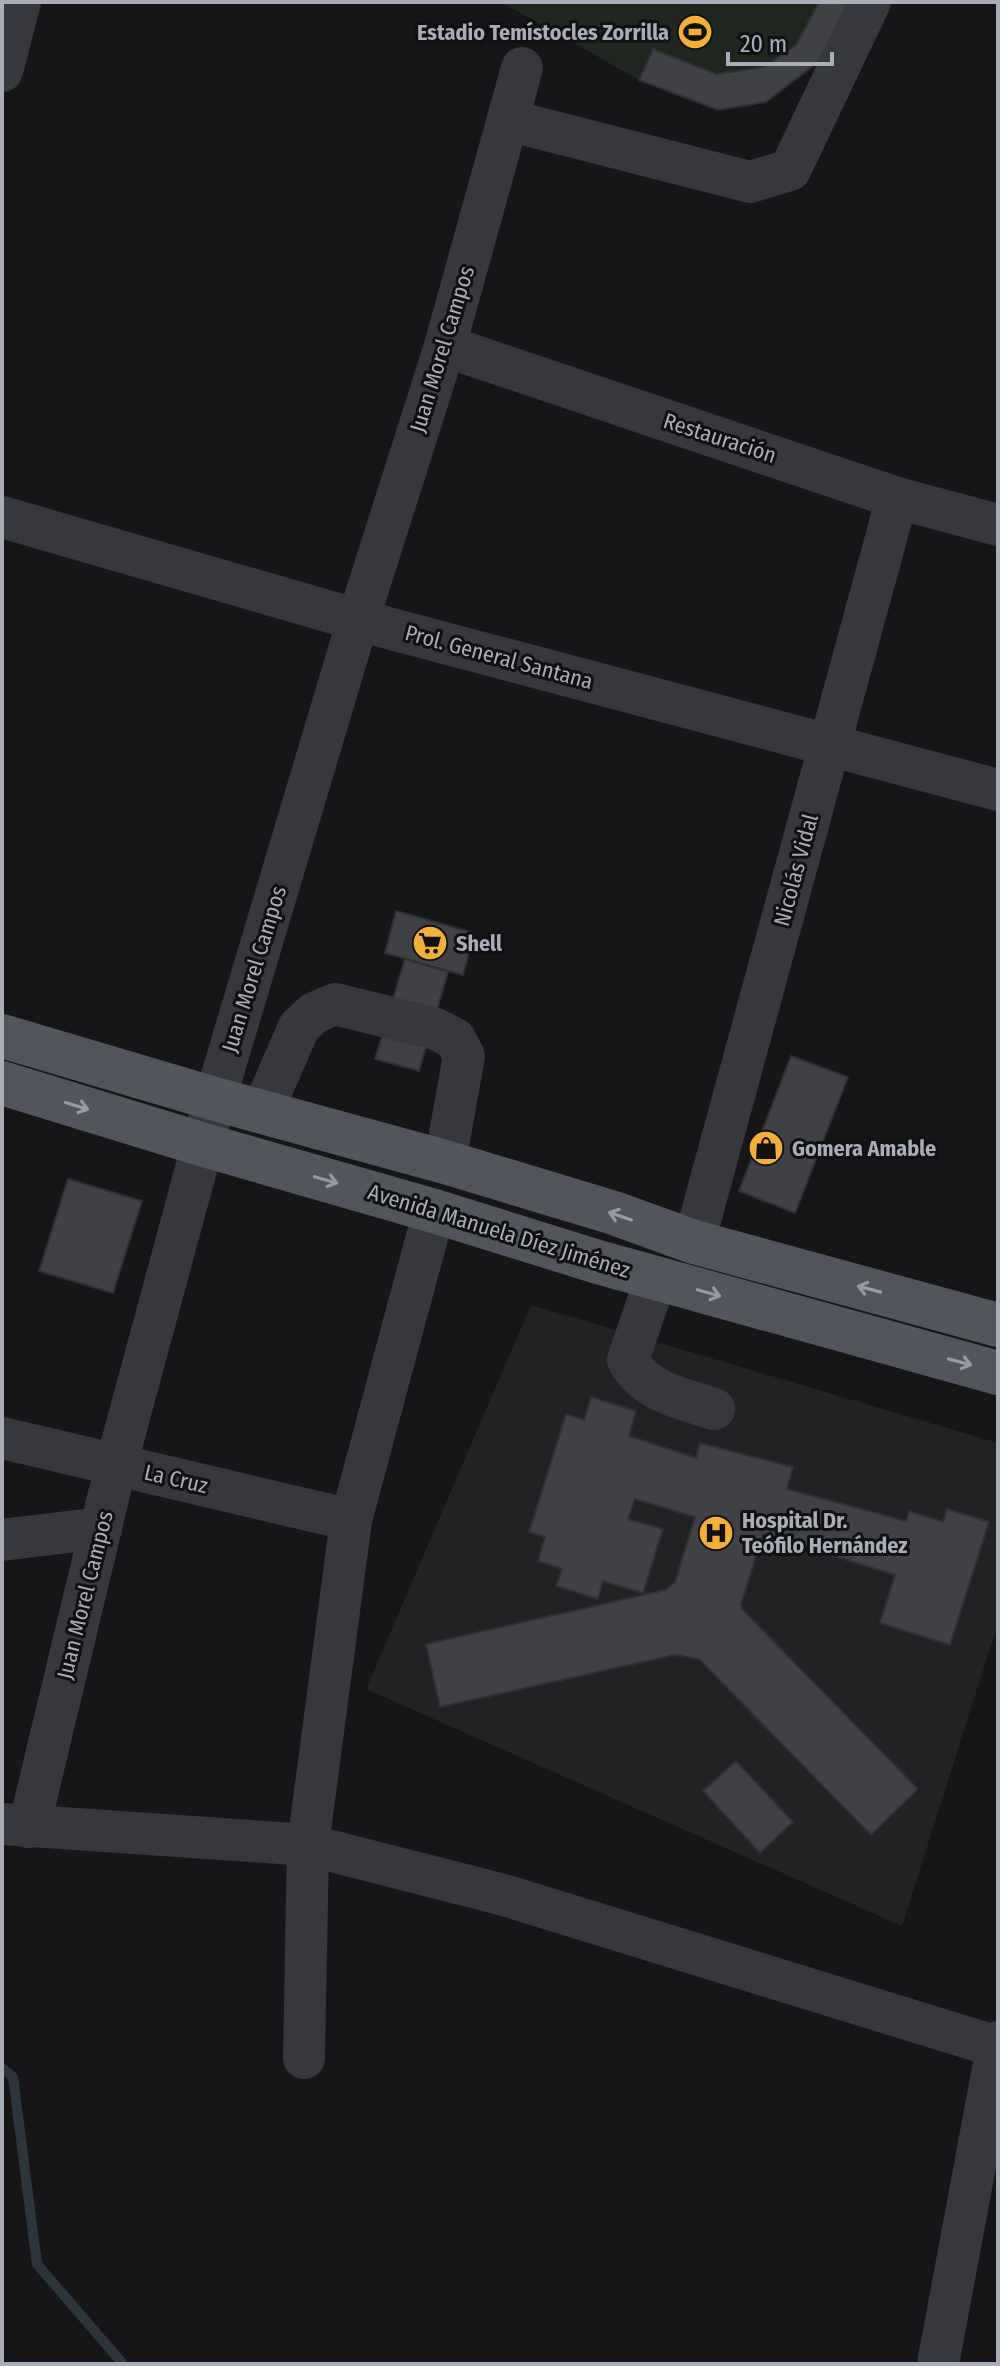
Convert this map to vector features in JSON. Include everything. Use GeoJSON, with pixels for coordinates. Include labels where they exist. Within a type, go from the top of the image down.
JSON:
{"type":"FeatureCollection","features":[{"type":"Feature","properties":{"kind":"main road"},"geometry":{"type":"LineString","coordinates":[[2,1036],[445,1162],[614,1213],[694,1242],[998,1325]]}},
{"type":"Feature","properties":{"kind":"main road","name":"Avenida Manuela Díez Jiménez"},"geometry":{"type":"LineString","coordinates":[[2,1083],[656,1278],[998,1373]]}},
{"type":"Feature","properties":{"kind":"main road"},"geometry":{"type":"LineString","coordinates":[[909,1348],[922,1303]]}},
{"type":"Feature","properties":{"kind":"street"},"geometry":{"type":"LineString","coordinates":[[2,71],[20,2]]}},
{"type":"Feature","properties":{"kind":"street"},"geometry":{"type":"LineString","coordinates":[[508,120],[750,182],[790,170],[870,2]]}},
{"type":"Feature","properties":{"kind":"street","name":"Juan Morel Campos"},"geometry":{"type":"LineString","coordinates":[[16,1825],[101,1528],[215,1099],[358,620],[445,346],[522,68]]}},
{"type":"Feature","properties":{"kind":"street","name":"Restauración"},"geometry":{"type":"LineString","coordinates":[[445,346],[897,498],[998,525]]}},
{"type":"Feature","properties":{"kind":"street","name":"Nicolás Vidal"},"geometry":{"type":"LineString","coordinates":[[694,1242],[897,498]]}},
{"type":"Feature","properties":{"kind":"street","name":"Prol. General Santana"},"geometry":{"type":"LineString","coordinates":[[2,517],[358,620],[998,790]]}},
{"type":"Feature","properties":{"kind":"street"},"geometry":{"type":"LineString","coordinates":[[262,1112],[299,1027],[314,1013],[335,1004],[436,1029],[455,1039],[464,1056],[445,1162]]}},
{"type":"Feature","properties":{"kind":"street"},"geometry":{"type":"LineString","coordinates":[[304,2058],[308,1845],[351,1520],[434,1211]]}},
{"type":"Feature","properties":{"kind":"street"},"geometry":{"type":"LineString","coordinates":[[656,1278],[628,1360],[635,1373],[646,1383],[714,1409]]}},
{"type":"Feature","properties":{"kind":"street","name":"La Cruz"},"geometry":{"type":"LineString","coordinates":[[2,1438],[351,1520]]}},
{"type":"Feature","properties":{"kind":"street"},"geometry":{"type":"LineString","coordinates":[[2,1540],[101,1528]]}},
{"type":"Feature","properties":{"kind":"street"},"geometry":{"type":"LineString","coordinates":[[16,1825],[308,1845],[504,1895],[998,2045],[939,2357]]}},
{"type":"Feature","properties":{"kind":"shaded area","name":"Estadio Temístocles Zorrilla"},"geometry":{"type":"Polygon","coordinates":[[[501,2],[854,2],[818,62],[766,102],[718,110],[639,80],[501,2]]]}},
{"type":"Feature","properties":{"kind":"shaded area","name":"Hospital Dr. Teófilo Hernández"},"geometry":{"type":"Polygon","coordinates":[[[531,1305],[998,1443],[998,1623],[902,1926],[366,1689],[531,1305]]]}},
{"type":"Feature","properties":{"kind":"building"},"geometry":{"type":"Polygon","coordinates":[[[819,2],[854,2],[818,62],[766,102],[718,110],[639,80],[653,49],[716,74],[764,67],[796,45],[819,2]]]}},
{"type":"Feature","properties":{"kind":"building","name":"Shell"},"geometry":{"type":"Polygon","coordinates":[[[396,911],[474,933],[463,975],[385,953],[396,911]]]}},
{"type":"Feature","properties":{"kind":"building"},"geometry":{"type":"Polygon","coordinates":[[[405,959],[448,972],[419,1071],[375,1059],[405,959]]]}},
{"type":"Feature","properties":{"kind":"building"},"geometry":{"type":"Polygon","coordinates":[[[791,1056],[848,1077],[795,1213],[739,1191],[791,1056]]]}},
{"type":"Feature","properties":{"kind":"building"},"geometry":{"type":"Polygon","coordinates":[[[68,1179],[142,1201],[113,1293],[39,1271],[68,1179]]]}},
{"type":"Feature","properties":{"kind":"building"},"geometry":{"type":"Polygon","coordinates":[[[591,1397],[636,1411],[629,1436],[696,1458],[700,1443],[793,1467],[787,1489],[906,1521],[909,1511],[943,1522],[947,1509],[989,1522],[950,1645],[880,1623],[895,1575],[763,1534],[742,1609],[918,1789],[871,1835],[699,1659],[674,1655],[440,1707],[426,1644],[665,1590],[675,1582],[695,1517],[635,1499],[628,1519],[663,1529],[643,1593],[603,1581],[598,1599],[556,1586],[562,1569],[538,1561],[545,1537],[529,1532],[566,1414],[584,1420],[591,1397]]]}},
{"type":"Feature","properties":{"kind":"building"},"geometry":{"type":"Polygon","coordinates":[[[736,1761],[793,1822],[760,1853],[703,1791],[736,1761]]]}},
{"type":"Feature","properties":{"kind":"waterway"},"geometry":{"type":"LineString","coordinates":[[2,2068],[13,2077],[37,2264],[123,2364]]}},
{"type":"Feature","properties":{"kind":"place","name":"Estadio Temístocles Zorrilla"},"geometry":{"type":"Point","coordinates":[695,32]}},
{"type":"Feature","properties":{"kind":"place","name":"Shell"},"geometry":{"type":"Point","coordinates":[430,943]}},
{"type":"Feature","properties":{"kind":"place","name":"Gomera Amable"},"geometry":{"type":"Point","coordinates":[766,1148]}},
{"type":"Feature","properties":{"kind":"place","name":"Hospital Dr. Teófilo Hernández"},"geometry":{"type":"Point","coordinates":[716,1533]}}]}
